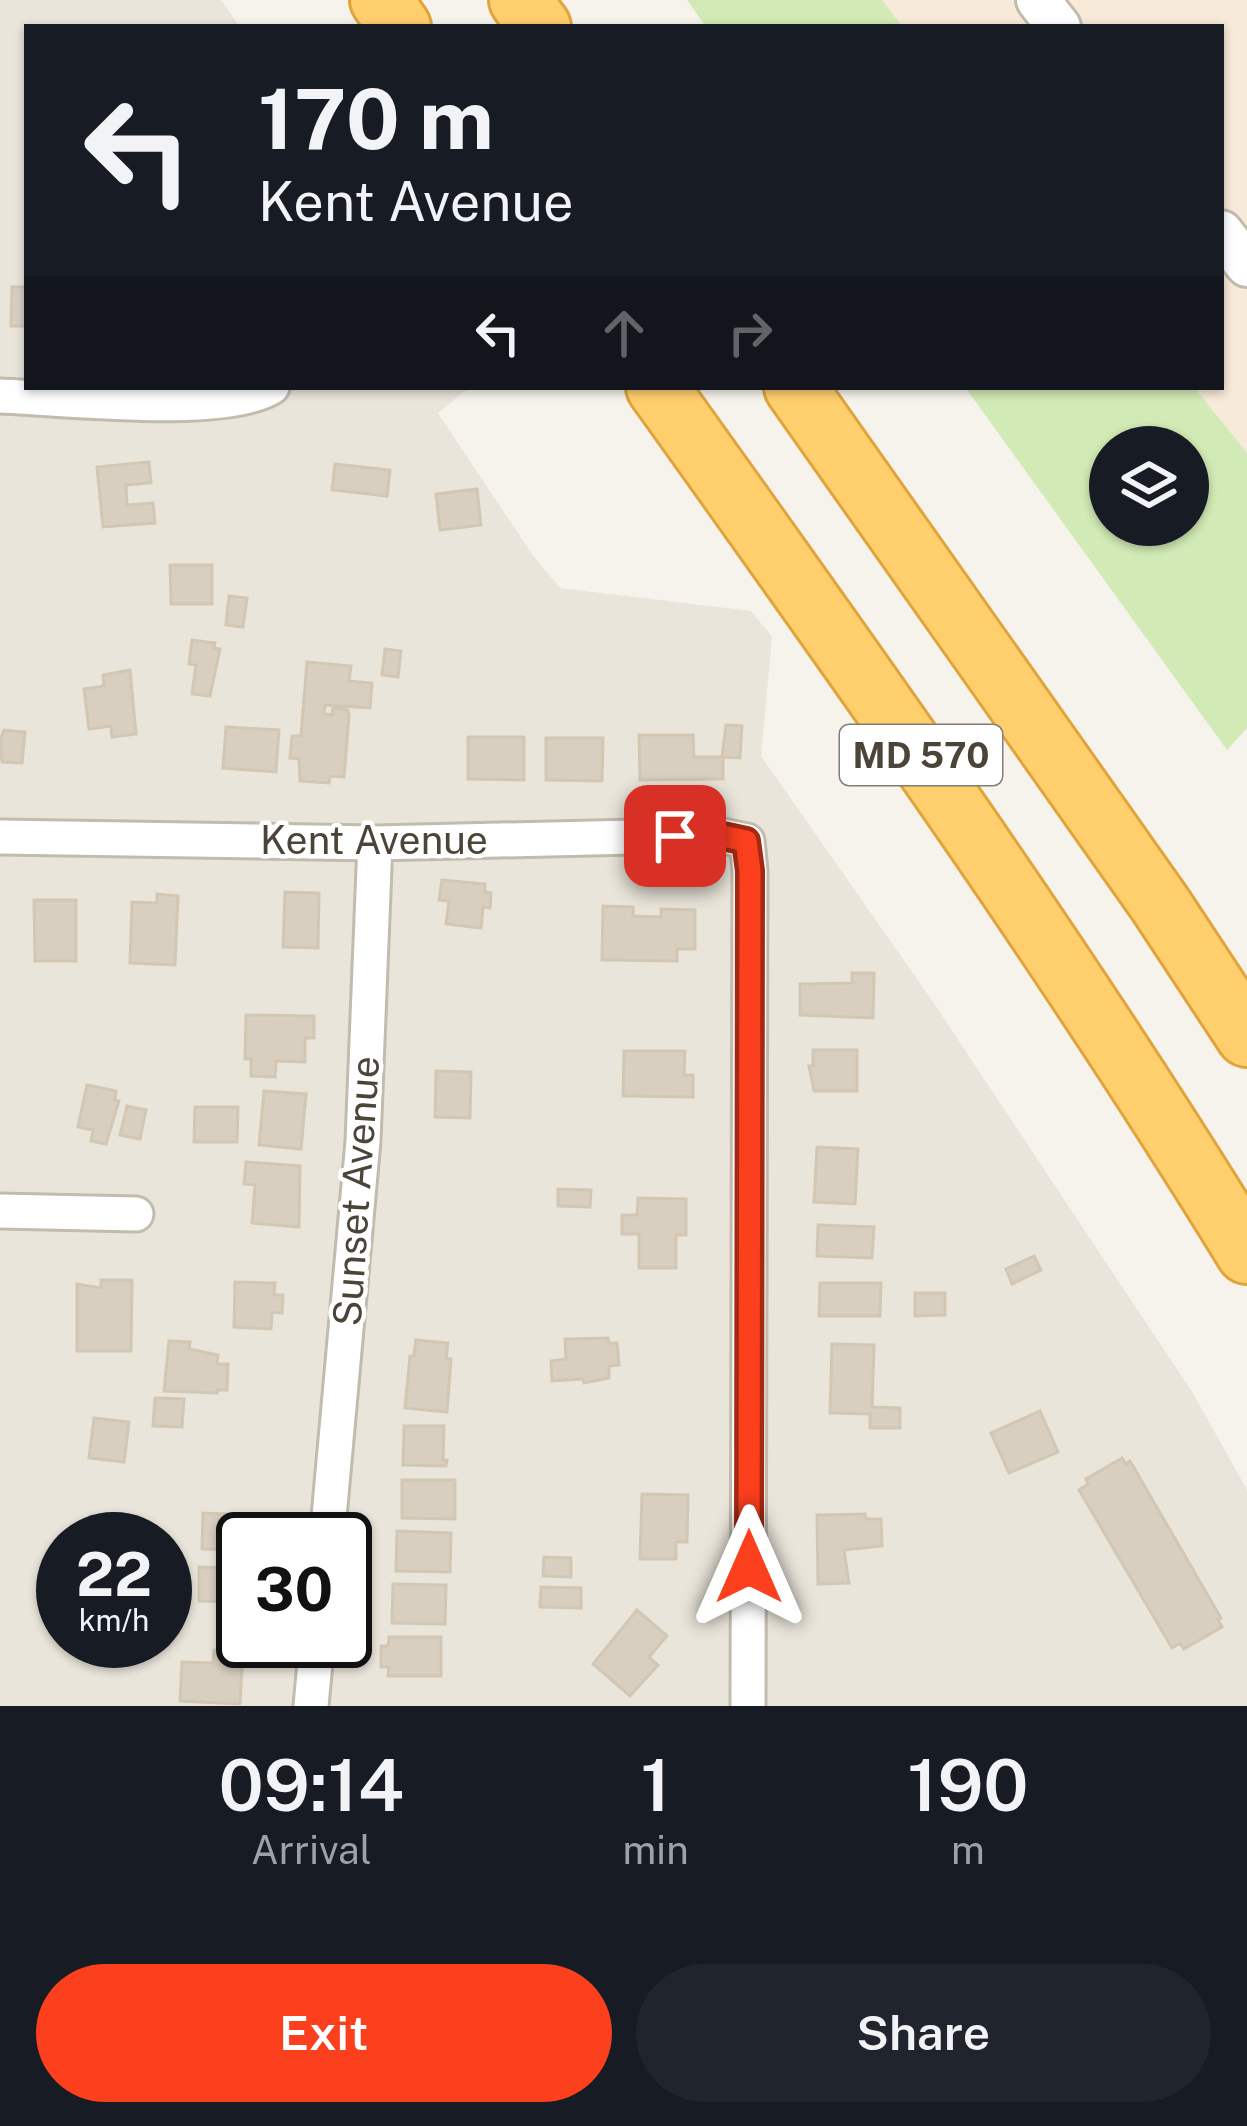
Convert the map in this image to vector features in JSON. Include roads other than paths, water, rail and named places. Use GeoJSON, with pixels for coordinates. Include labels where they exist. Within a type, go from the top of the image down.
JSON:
{"type":"FeatureCollection","features":[{"type":"Feature","properties":{"kind":"highway","name":"MD 570"},"geometry":{"type":"LineString","coordinates":[[659,390],[1063,963],[1247,1253]]}},
{"type":"Feature","properties":{"kind":"highway","name":"MD 570"},"geometry":{"type":"LineString","coordinates":[[797,390],[1247,1036]]}},
{"type":"Feature","properties":{"kind":"street"},"geometry":{"type":"LineString","coordinates":[[1038,0],[1057,24]]}},
{"type":"Feature","properties":{"kind":"street"},"geometry":{"type":"LineString","coordinates":[[1224,236],[1247,265]]}},
{"type":"Feature","properties":{"kind":"street"},"geometry":{"type":"LineString","coordinates":[[0,397],[188,402],[256,397],[267,390]]}},
{"type":"Feature","properties":{"kind":"street","name":"Kent Avenue"},"geometry":{"type":"LineString","coordinates":[[0,837],[375,843],[718,835],[746,841],[750,871],[748,1706]]}},
{"type":"Feature","properties":{"kind":"street","name":"Sunset Avenue"},"geometry":{"type":"LineString","coordinates":[[330,1512],[364,1141],[375,843]]}},
{"type":"Feature","properties":{"kind":"street"},"geometry":{"type":"LineString","coordinates":[[0,1211],[136,1214]]}},
{"type":"Feature","properties":{"kind":"street"},"geometry":{"type":"LineString","coordinates":[[311,1706],[315,1668]]}}]}
